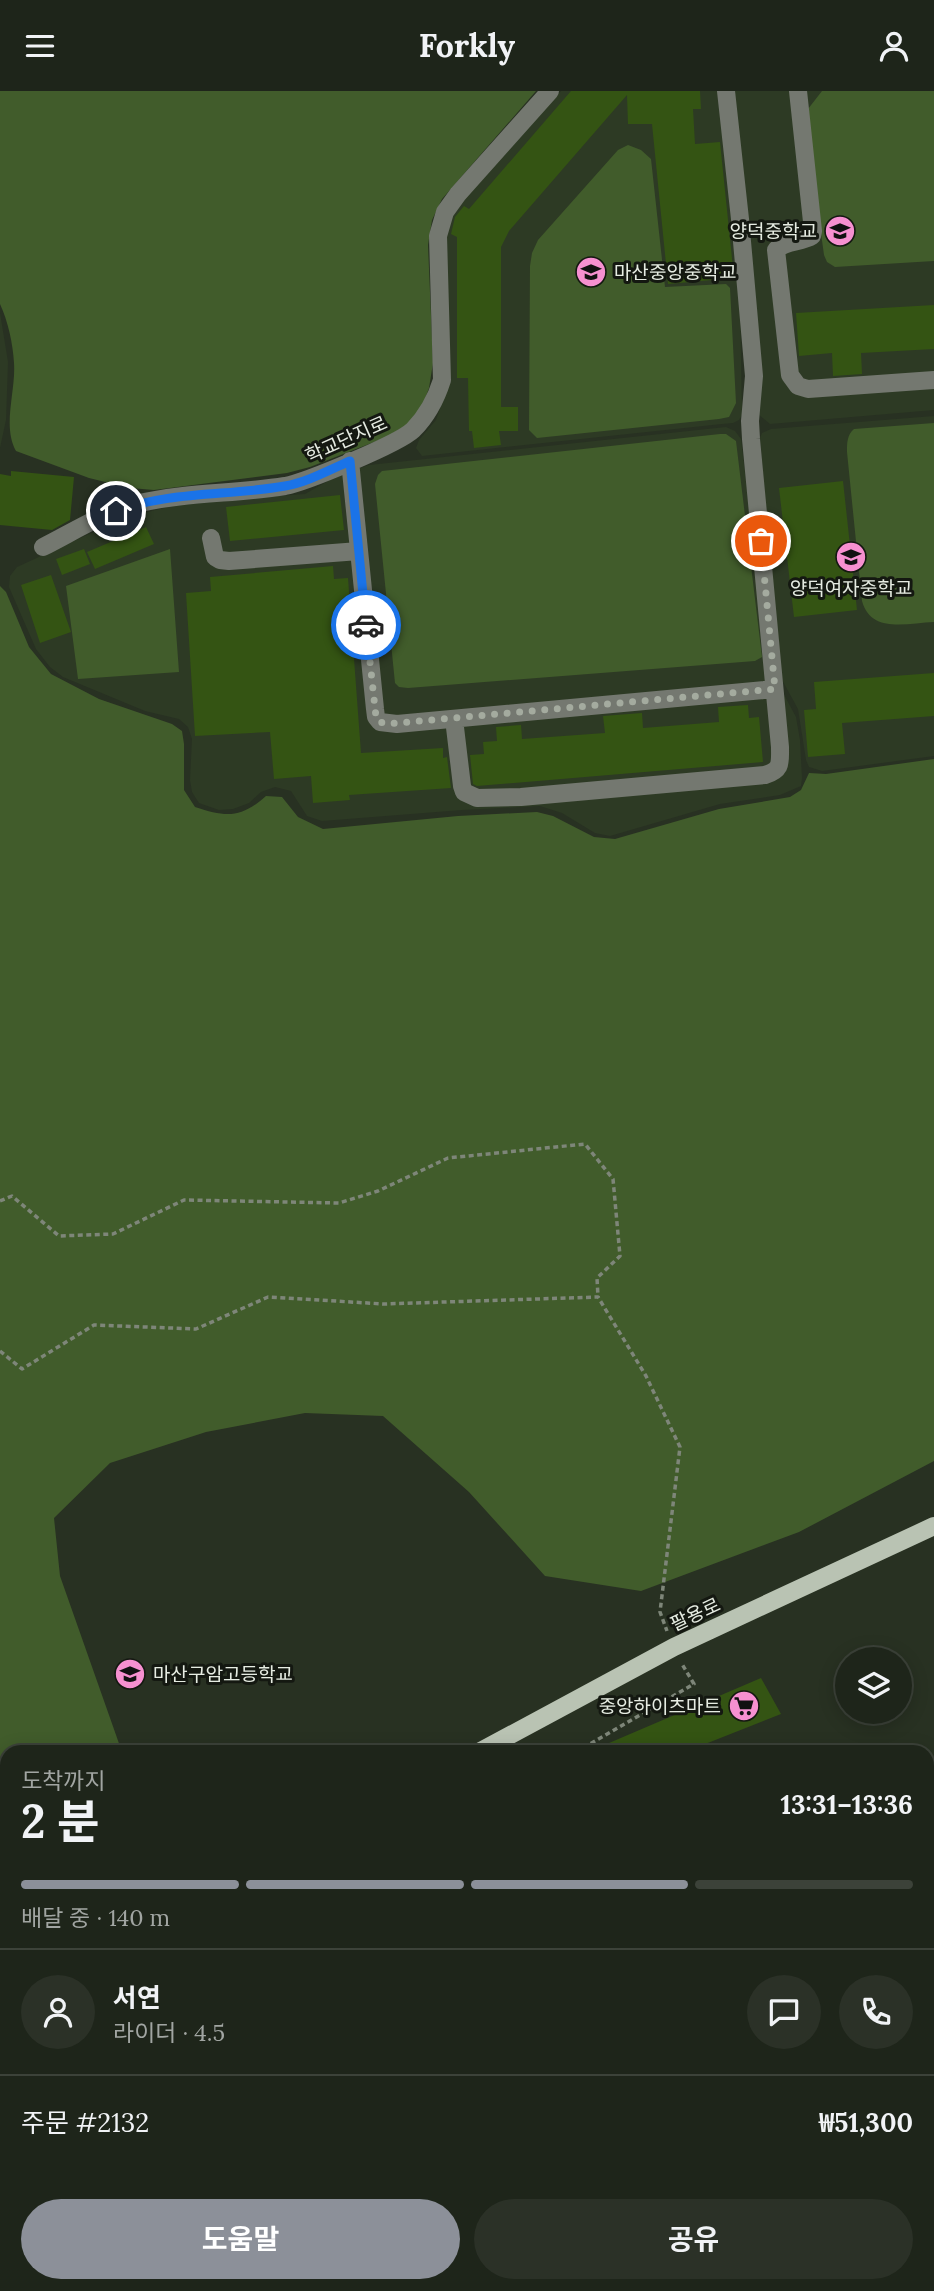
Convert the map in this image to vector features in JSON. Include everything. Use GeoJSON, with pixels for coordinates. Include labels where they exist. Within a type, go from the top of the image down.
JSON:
{"type":"FeatureCollection","features":[{"type":"Feature","properties":{"kind":"main road","name":"팔용로"},"geometry":{"type":"LineString","coordinates":[[492,1745],[674,1647],[934,1525]]}},
{"type":"Feature","properties":{"kind":"street","name":"학교단지로"},"geometry":{"type":"LineString","coordinates":[[43,547],[134,505],[179,496],[286,486],[313,477],[411,432],[437,397],[442,380],[440,223],[458,194],[550,91]]}},
{"type":"Feature","properties":{"kind":"street"},"geometry":{"type":"LineString","coordinates":[[454,719],[462,786],[464,792],[477,798],[521,797],[765,775],[775,772],[779,766],[775,689],[751,439],[754,376],[726,91]]}},
{"type":"Feature","properties":{"kind":"street"},"geometry":{"type":"LineString","coordinates":[[798,91],[813,231],[812,236],[806,240],[783,244],[776,250],[790,376],[798,386],[808,389],[934,380]]}},
{"type":"Feature","properties":{"kind":"street"},"geometry":{"type":"LineString","coordinates":[[350,461],[376,717],[380,722],[387,724],[454,719],[775,689]]}},
{"type":"Feature","properties":{"kind":"street"},"geometry":{"type":"LineString","coordinates":[[211,538],[215,557],[220,560],[359,551]]}},
{"type":"Feature","properties":{"kind":"path"},"geometry":{"type":"LineString","coordinates":[[0,1201],[12,1196],[59,1236],[113,1234],[184,1200],[339,1203],[377,1191],[448,1158],[585,1144],[613,1179],[620,1256],[597,1279],[598,1297],[646,1376],[680,1447],[660,1612],[674,1647],[694,1684],[588,1745]]}},
{"type":"Feature","properties":{"kind":"path"},"geometry":{"type":"LineString","coordinates":[[0,1351],[22,1369],[94,1325],[197,1329],[268,1297],[384,1304],[598,1297]]}},
{"type":"Feature","properties":{"kind":"shaded area","name":"마산중앙중학교"},"geometry":{"type":"Polygon","coordinates":[[[561,91],[718,91],[740,302],[742,415],[733,423],[422,456],[416,448],[419,440],[436,420],[446,391],[445,228],[457,204],[561,91]]]}},
{"type":"Feature","properties":{"kind":"shaded area","name":"양덕중학교"},"geometry":{"type":"Polygon","coordinates":[[[731,91],[934,91],[934,410],[770,424],[758,414],[731,91]]]}},
{"type":"Feature","properties":{"kind":"shaded area"},"geometry":{"type":"Polygon","coordinates":[[[0,313],[8,362],[6,420],[0,448],[0,313]]]}},
{"type":"Feature","properties":{"kind":"shaded area","name":"양덕여자중학교"},"geometry":{"type":"Polygon","coordinates":[[[934,416],[934,756],[822,771],[809,767],[798,709],[781,678],[760,438],[762,433],[771,429],[934,416]]]}},
{"type":"Feature","properties":{"kind":"shaded area"},"geometry":{"type":"Polygon","coordinates":[[[726,427],[735,431],[741,439],[766,656],[768,665],[796,717],[800,740],[801,786],[780,795],[720,804],[610,836],[595,833],[562,813],[540,806],[322,821],[307,816],[291,791],[275,787],[261,792],[249,803],[233,809],[219,810],[199,803],[192,792],[190,780],[192,739],[188,727],[179,719],[145,711],[63,677],[50,667],[36,649],[9,587],[10,576],[17,567],[122,519],[159,509],[197,502],[305,494],[337,476],[369,465],[726,427]]]}},
{"type":"Feature","properties":{"kind":"green space"},"geometry":{"type":"Polygon","coordinates":[[[0,91],[536,91],[442,199],[432,220],[428,245],[433,363],[429,388],[422,407],[408,424],[387,437],[310,467],[287,473],[154,490],[130,488],[89,478],[16,451],[12,441],[10,420],[13,356],[8,325],[0,304],[0,91]]]}},
{"type":"Feature","properties":{"kind":"green space"},"geometry":{"type":"Polygon","coordinates":[[[822,91],[934,91],[934,261],[835,267],[827,262],[805,118],[808,109],[822,91]]]}},
{"type":"Feature","properties":{"kind":"green space"},"geometry":{"type":"Polygon","coordinates":[[[628,145],[641,150],[651,159],[665,287],[726,284],[730,288],[736,403],[729,417],[719,419],[537,438],[529,430],[532,253],[538,240],[618,150],[628,145]]]}},
{"type":"Feature","properties":{"kind":"green space"},"geometry":{"type":"Polygon","coordinates":[[[934,423],[934,622],[882,622],[873,618],[862,601],[847,452],[848,439],[854,429],[934,423]]]}},
{"type":"Feature","properties":{"kind":"green space"},"geometry":{"type":"Polygon","coordinates":[[[726,434],[736,441],[762,657],[755,661],[408,688],[399,687],[395,683],[375,484],[382,471],[726,434]]]}},
{"type":"Feature","properties":{"kind":"green space"},"geometry":{"type":"Polygon","coordinates":[[[170,549],[179,672],[78,679],[66,586],[170,549]]]}},
{"type":"Feature","properties":{"kind":"green space"},"geometry":{"type":"Polygon","coordinates":[[[0,586],[6,592],[29,647],[51,674],[99,699],[172,724],[182,731],[184,790],[195,807],[216,813],[240,812],[266,796],[282,797],[298,817],[323,829],[458,816],[537,812],[553,816],[594,837],[615,839],[719,809],[790,797],[801,790],[809,773],[826,774],[934,759],[934,1461],[799,1532],[641,1591],[545,1576],[469,1492],[383,1416],[305,1413],[206,1432],[110,1463],[54,1518],[60,1576],[120,1745],[0,1745],[0,586]]]}},
{"type":"Feature","properties":{"kind":"building"},"geometry":{"type":"Polygon","coordinates":[[[571,91],[700,91],[701,109],[693,109],[695,144],[720,142],[734,278],[668,284],[652,124],[628,124],[627,95],[509,231],[501,247],[501,407],[518,407],[518,431],[499,431],[501,445],[474,448],[472,431],[469,431],[468,378],[457,378],[457,237],[451,234],[455,217],[464,206],[469,209],[571,91]]]}},
{"type":"Feature","properties":{"kind":"building"},"geometry":{"type":"Polygon","coordinates":[[[934,305],[934,349],[861,353],[862,374],[833,376],[832,353],[799,356],[796,313],[934,305]]]}},
{"type":"Feature","properties":{"kind":"building"},"geometry":{"type":"Polygon","coordinates":[[[11,471],[74,477],[70,520],[52,530],[0,525],[0,474],[11,476],[11,471]]]}},
{"type":"Feature","properties":{"kind":"building"},"geometry":{"type":"Polygon","coordinates":[[[843,481],[857,610],[794,617],[779,488],[843,481]]]}},
{"type":"Feature","properties":{"kind":"building"},"geometry":{"type":"Polygon","coordinates":[[[340,495],[344,530],[230,541],[226,507],[340,495]]]}},
{"type":"Feature","properties":{"kind":"building"},"geometry":{"type":"Polygon","coordinates":[[[146,527],[154,544],[95,569],[87,552],[146,527]]]}},
{"type":"Feature","properties":{"kind":"building"},"geometry":{"type":"Polygon","coordinates":[[[84,549],[90,564],[62,575],[56,559],[84,549]]]}},
{"type":"Feature","properties":{"kind":"building"},"geometry":{"type":"Polygon","coordinates":[[[333,566],[334,579],[348,578],[361,753],[443,748],[443,758],[447,757],[451,788],[349,795],[350,800],[313,803],[311,776],[274,779],[270,732],[195,736],[186,593],[211,591],[210,577],[333,566]]]}},
{"type":"Feature","properties":{"kind":"building"},"geometry":{"type":"Polygon","coordinates":[[[51,575],[71,632],[40,643],[21,585],[51,575]]]}},
{"type":"Feature","properties":{"kind":"building"},"geometry":{"type":"Polygon","coordinates":[[[934,673],[934,716],[842,723],[845,754],[808,757],[804,710],[816,709],[814,682],[934,673]]]}},
{"type":"Feature","properties":{"kind":"building"},"geometry":{"type":"Polygon","coordinates":[[[748,705],[749,718],[759,717],[763,762],[477,786],[473,784],[470,755],[484,754],[483,742],[497,741],[496,727],[521,725],[522,739],[605,733],[603,716],[642,713],[643,728],[719,722],[718,707],[748,705]]]}},
{"type":"Feature","properties":{"kind":"building"},"geometry":{"type":"Polygon","coordinates":[[[761,1678],[781,1714],[703,1745],[604,1745],[761,1678]]]}},
{"type":"Feature","properties":{"kind":"way so far"},"geometry":{"type":"LineString","coordinates":[[366,625],[376,717],[387,724],[775,689],[761,541]]}},
{"type":"Feature","properties":{"kind":"place","name":"양덕중학교"},"geometry":{"type":"Point","coordinates":[840,231]}},
{"type":"Feature","properties":{"kind":"place","name":"마산중앙중학교"},"geometry":{"type":"Point","coordinates":[591,272]}},
{"type":"Feature","properties":{"kind":"place","name":"양덕여자중학교"},"geometry":{"type":"Point","coordinates":[851,557]}},
{"type":"Feature","properties":{"kind":"place","name":"마산구암고등학교"},"geometry":{"type":"Point","coordinates":[130,1674]}},
{"type":"Feature","properties":{"kind":"place","name":"중앙하이츠마트"},"geometry":{"type":"Point","coordinates":[744,1706]}},
{"type":"Feature","properties":{"kind":"route"},"geometry":{"type":"LineString","coordinates":[[116,511],[179,496],[286,486],[350,461],[366,625]]}}]}
